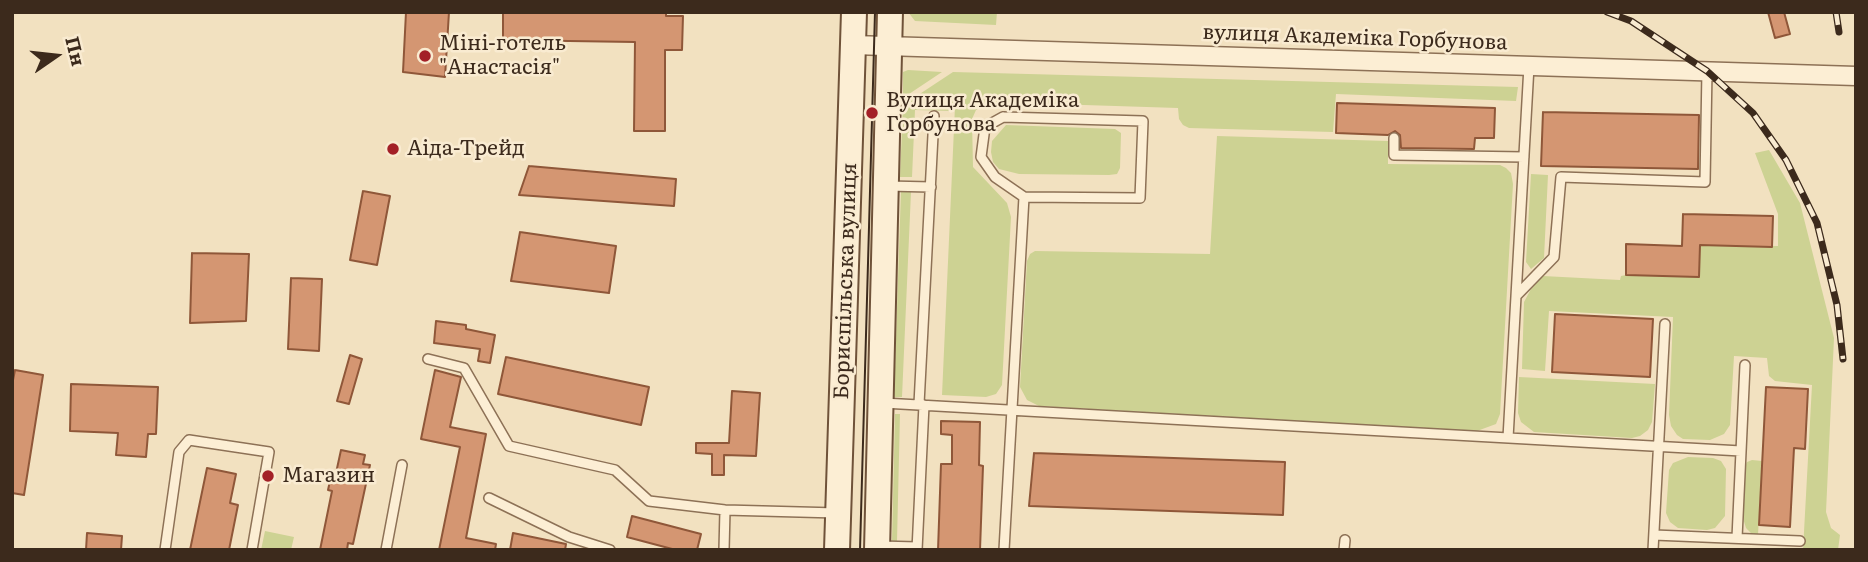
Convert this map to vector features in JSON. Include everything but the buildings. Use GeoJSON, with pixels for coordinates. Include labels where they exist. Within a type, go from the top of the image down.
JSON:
{"type":"FeatureCollection","features":[{"type":"Feature","properties":{"kind":"main road","name":"Бориспільська вулиця"},"geometry":{"type":"LineString","coordinates":[[837,550],[854,12]]}},
{"type":"Feature","properties":{"kind":"main road","name":"Бориспільська вулиця"},"geometry":{"type":"LineString","coordinates":[[877,548],[890,12]]}},
{"type":"Feature","properties":{"kind":"street","name":"вулиця Академіка Горбунова"},"geometry":{"type":"LineString","coordinates":[[853,45],[1856,76]]}},
{"type":"Feature","properties":{"kind":"lane"},"geometry":{"type":"LineString","coordinates":[[1508,438],[1529,66]]}},
{"type":"Feature","properties":{"kind":"lane"},"geometry":{"type":"LineString","coordinates":[[1516,296],[1554,257],[1561,177],[1705,182],[1707,71]]}},
{"type":"Feature","properties":{"kind":"lane"},"geometry":{"type":"LineString","coordinates":[[877,548],[917,549],[934,116]]}},
{"type":"Feature","properties":{"kind":"lane"},"geometry":{"type":"LineString","coordinates":[[1003,117],[1143,121],[1140,198],[1024,197],[995,177],[981,157],[985,127],[1003,117]]}},
{"type":"Feature","properties":{"kind":"lane"},"geometry":{"type":"LineString","coordinates":[[1394,138],[1394,155],[1524,158]]}},
{"type":"Feature","properties":{"kind":"lane"},"geometry":{"type":"LineString","coordinates":[[885,186],[931,187]]}},
{"type":"Feature","properties":{"kind":"lane"},"geometry":{"type":"LineString","coordinates":[[1004,550],[1024,197]]}},
{"type":"Feature","properties":{"kind":"lane"},"geometry":{"type":"LineString","coordinates":[[1653,550],[1665,324]]}},
{"type":"Feature","properties":{"kind":"lane"},"geometry":{"type":"LineString","coordinates":[[428,359],[464,368],[509,446],[615,470],[649,501],[725,510],[839,513]]}},
{"type":"Feature","properties":{"kind":"lane"},"geometry":{"type":"LineString","coordinates":[[1737,538],[1745,365]]}},
{"type":"Feature","properties":{"kind":"lane"},"geometry":{"type":"LineString","coordinates":[[881,403],[1741,451]]}},
{"type":"Feature","properties":{"kind":"lane"},"geometry":{"type":"LineString","coordinates":[[165,550],[179,452],[189,440],[269,452],[252,550]]}},
{"type":"Feature","properties":{"kind":"lane"},"geometry":{"type":"LineString","coordinates":[[386,550],[402,465]]}},
{"type":"Feature","properties":{"kind":"lane"},"geometry":{"type":"LineString","coordinates":[[489,498],[569,537],[610,550]]}},
{"type":"Feature","properties":{"kind":"lane"},"geometry":{"type":"LineString","coordinates":[[724,550],[725,510]]}},
{"type":"Feature","properties":{"kind":"lane"},"geometry":{"type":"LineString","coordinates":[[1654,534],[1800,541]]}},
{"type":"Feature","properties":{"kind":"green space"},"geometry":{"type":"Polygon","coordinates":[[[908,12],[997,12],[996,25],[915,21],[908,12]]]}},
{"type":"Feature","properties":{"kind":"green space"},"geometry":{"type":"Polygon","coordinates":[[[903,72],[942,72],[903,98],[903,72]]]}},
{"type":"Feature","properties":{"kind":"green space"},"geometry":{"type":"Polygon","coordinates":[[[953,72],[1518,87],[1516,101],[1336,94],[1333,132],[1189,128],[1179,119],[1178,108],[990,102],[976,110],[972,119],[973,167],[1007,203],[1011,217],[1002,385],[996,394],[986,397],[942,395],[955,106],[953,111],[915,110],[912,177],[900,177],[903,105],[953,72]]]}},
{"type":"Feature","properties":{"kind":"green space"},"geometry":{"type":"Polygon","coordinates":[[[1006,125],[1115,129],[1121,133],[1120,168],[1117,174],[1109,175],[1019,174],[999,169],[993,162],[992,141],[1006,125]]]}},
{"type":"Feature","properties":{"kind":"green space"},"geometry":{"type":"Polygon","coordinates":[[[1217,136],[1388,141],[1388,164],[1500,165],[1511,173],[1513,184],[1500,414],[1496,424],[1477,431],[1039,406],[1027,400],[1020,387],[1027,261],[1030,254],[1035,251],[1210,254],[1217,136]]]}},
{"type":"Feature","properties":{"kind":"green space"},"geometry":{"type":"Polygon","coordinates":[[[1769,150],[1800,203],[1834,338],[1826,512],[1831,528],[1840,535],[1838,550],[1803,550],[1812,385],[1775,381],[1769,376],[1767,358],[1734,356],[1730,425],[1724,434],[1710,440],[1683,439],[1671,426],[1669,415],[1673,317],[1549,311],[1545,371],[1522,369],[1524,302],[1543,276],[1620,280],[1621,276],[1626,275],[1699,277],[1700,245],[1778,246],[1778,214],[1755,153],[1769,150]]]}},
{"type":"Feature","properties":{"kind":"green space"},"geometry":{"type":"Polygon","coordinates":[[[1531,174],[1548,175],[1544,258],[1531,269],[1526,262],[1531,174]]]}},
{"type":"Feature","properties":{"kind":"green space"},"geometry":{"type":"Polygon","coordinates":[[[901,191],[911,192],[902,397],[894,397],[901,191]]]}},
{"type":"Feature","properties":{"kind":"green space"},"geometry":{"type":"Polygon","coordinates":[[[1519,377],[1655,384],[1652,422],[1648,430],[1632,438],[1534,432],[1521,422],[1518,413],[1519,377]]]}},
{"type":"Feature","properties":{"kind":"green space"},"geometry":{"type":"Polygon","coordinates":[[[895,414],[900,414],[897,541],[892,541],[895,414]]]}},
{"type":"Feature","properties":{"kind":"green space"},"geometry":{"type":"Polygon","coordinates":[[[1688,457],[1713,458],[1721,461],[1726,469],[1725,516],[1715,528],[1678,528],[1670,522],[1666,513],[1669,470],[1673,463],[1688,457]]]}},
{"type":"Feature","properties":{"kind":"green space"},"geometry":{"type":"Polygon","coordinates":[[[1752,460],[1762,461],[1758,535],[1746,528],[1742,515],[1745,466],[1752,460]]]}},
{"type":"Feature","properties":{"kind":"green space"},"geometry":{"type":"Polygon","coordinates":[[[265,531],[294,537],[291,550],[261,550],[265,531]]]}},
{"type":"Feature","properties":{"kind":"tram line"},"geometry":{"type":"LineString","coordinates":[[860,550],[875,12]]}},
{"type":"Feature","properties":{"kind":"railway"},"geometry":{"type":"LineString","coordinates":[[1607,12],[1631,21],[1707,71],[1753,113],[1786,160],[1817,223],[1837,305],[1843,359]]}},
{"type":"Feature","properties":{"kind":"railway"},"geometry":{"type":"LineString","coordinates":[[1836,12],[1839,32]]}},
{"type":"Feature","properties":{"kind":"place","name":"Міні-готель \"Анастасія\""},"geometry":{"type":"Point","coordinates":[425,56]}},
{"type":"Feature","properties":{"kind":"place","name":"Вулиця Академіка Горбунова"},"geometry":{"type":"Point","coordinates":[872,113]}},
{"type":"Feature","properties":{"kind":"place","name":"Аіда-Трейд"},"geometry":{"type":"Point","coordinates":[393,149]}},
{"type":"Feature","properties":{"kind":"place","name":"Магазин"},"geometry":{"type":"Point","coordinates":[268,476]}}]}
